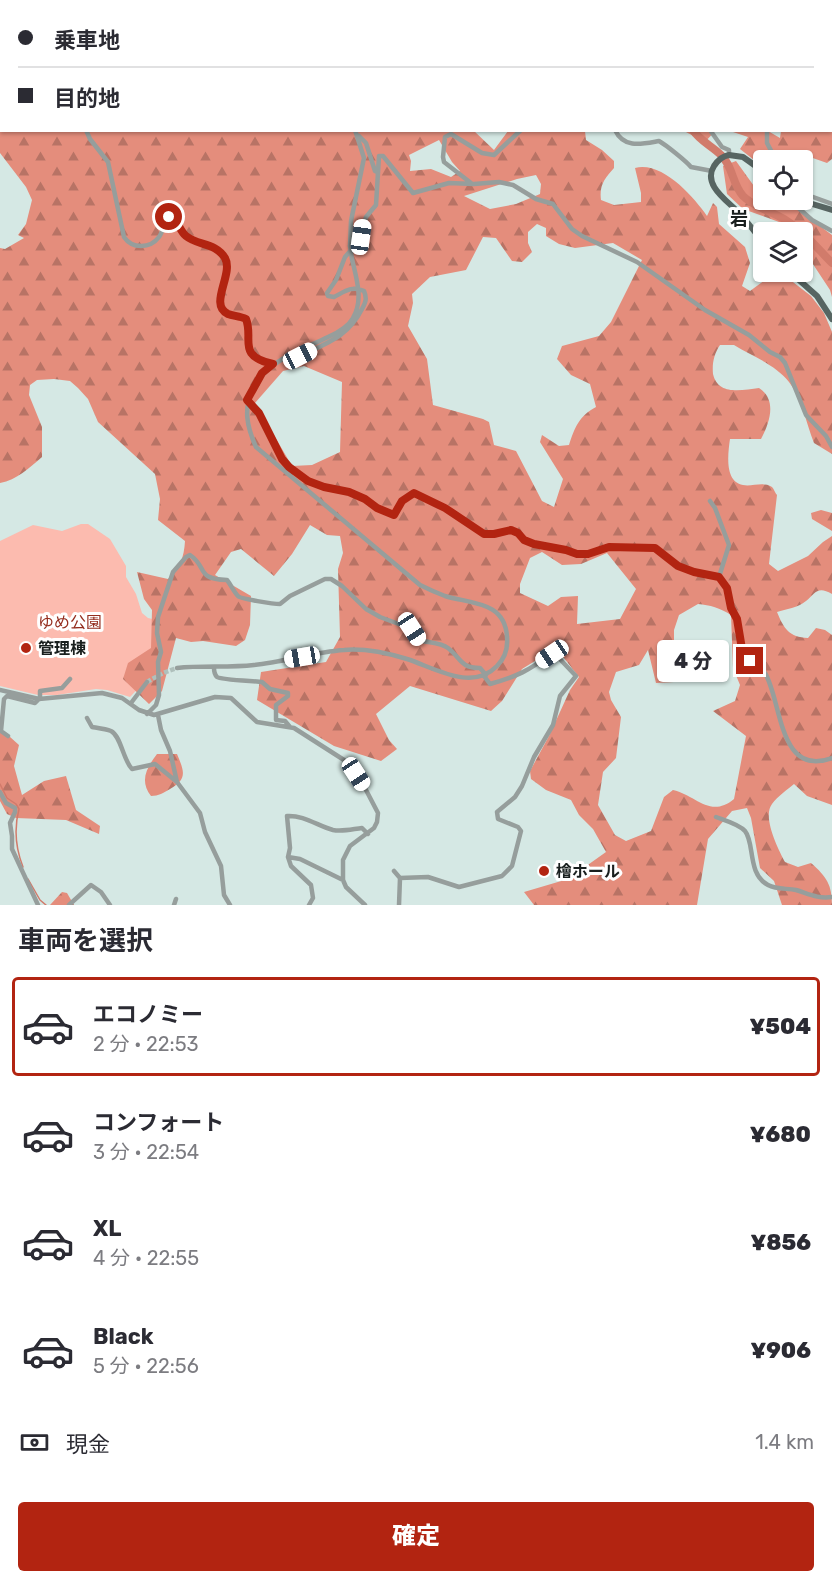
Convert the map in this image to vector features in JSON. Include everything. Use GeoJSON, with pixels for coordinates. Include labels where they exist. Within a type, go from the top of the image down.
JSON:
{"type":"FeatureCollection","features":[{"type":"Feature","properties":{"kind":"main road"},"geometry":{"type":"LineString","coordinates":[[753,164],[743,157],[728,155],[719,159],[711,177],[715,188],[753,230]]}},
{"type":"Feature","properties":{"kind":"main road"},"geometry":{"type":"LineString","coordinates":[[813,204],[832,210]]}},
{"type":"Feature","properties":{"kind":"main road"},"geometry":{"type":"LineString","coordinates":[[801,282],[817,296],[832,319]]}},
{"type":"Feature","properties":{"kind":"street"},"geometry":{"type":"LineString","coordinates":[[87,132],[108,162],[124,237],[128,242],[134,246],[142,246],[156,241],[166,219],[173,217],[186,236],[194,241],[207,244],[222,254],[228,267],[220,299],[222,310],[246,319],[249,350],[254,356],[273,364]]}},
{"type":"Feature","properties":{"kind":"street"},"geometry":{"type":"LineString","coordinates":[[474,184],[444,162],[445,137],[451,134],[482,153],[494,155],[519,132]]}},
{"type":"Feature","properties":{"kind":"street"},"geometry":{"type":"LineString","coordinates":[[616,132],[621,138],[634,146],[659,141],[672,153],[685,159],[691,168],[712,171]]}},
{"type":"Feature","properties":{"kind":"street"},"geometry":{"type":"LineString","coordinates":[[711,132],[722,147],[729,150],[728,155]]}},
{"type":"Feature","properties":{"kind":"street"},"geometry":{"type":"LineString","coordinates":[[767,132],[767,143],[771,150]]}},
{"type":"Feature","properties":{"kind":"street"},"geometry":{"type":"LineString","coordinates":[[357,133],[365,141],[377,172]]}},
{"type":"Feature","properties":{"kind":"street"},"geometry":{"type":"LineString","coordinates":[[177,668],[257,665],[344,650],[368,650],[409,660],[463,678],[485,675],[499,665],[507,650],[507,634],[498,614],[484,604],[446,596],[420,585],[256,447],[246,419],[247,400],[262,373],[273,364],[331,336],[348,325],[358,306],[358,288],[350,246],[351,222],[363,166],[363,150],[357,133]]}},
{"type":"Feature","properties":{"kind":"street"},"geometry":{"type":"LineString","coordinates":[[358,288],[347,289],[334,297],[327,294],[336,280],[345,257],[359,241],[366,217],[376,205],[379,156],[383,156],[413,193],[449,183],[506,183],[530,197],[553,204],[572,229],[582,236],[637,262],[705,310],[749,335],[780,357],[785,363],[806,415],[826,436],[832,447]]}},
{"type":"Feature","properties":{"kind":"street"},"geometry":{"type":"LineString","coordinates":[[813,197],[832,204]]}},
{"type":"Feature","properties":{"kind":"street"},"geometry":{"type":"LineString","coordinates":[[799,210],[832,231]]}},
{"type":"Feature","properties":{"kind":"street"},"geometry":{"type":"LineString","coordinates":[[247,400],[259,413],[282,459],[289,467],[308,481],[349,492],[394,515],[402,501],[414,493],[445,508],[484,534],[511,530],[534,544],[577,554],[588,554],[609,547],[655,548],[678,566],[719,577],[727,588],[731,608],[737,619],[742,649],[750,661],[764,672],[780,725],[790,746],[808,760],[820,761],[832,758]]}},
{"type":"Feature","properties":{"kind":"street"},"geometry":{"type":"LineString","coordinates":[[710,501],[715,508],[729,545],[719,577]]}},
{"type":"Feature","properties":{"kind":"street"},"geometry":{"type":"LineString","coordinates":[[147,714],[156,705],[159,695],[158,662],[161,652],[157,633],[158,617],[173,572],[190,555],[195,558],[205,575],[227,580],[238,597],[246,600],[255,599],[280,604],[290,596],[325,579],[333,580],[366,609],[412,629],[419,640],[448,648],[462,663],[472,668],[480,668],[490,684],[521,675],[555,654],[576,676],[560,696],[553,724],[534,757],[522,786],[515,797],[497,812],[498,819],[519,827],[521,831],[512,866],[501,876],[462,887],[450,886],[428,876],[400,878]]}},
{"type":"Feature","properties":{"kind":"street"},"geometry":{"type":"LineString","coordinates":[[214,668],[219,678],[262,682],[270,689],[288,693],[288,696],[276,705],[276,720],[285,721],[290,727]]}},
{"type":"Feature","properties":{"kind":"street"},"geometry":{"type":"LineString","coordinates":[[8,736],[1,731],[4,699],[7,696],[35,703],[39,699],[40,691],[62,688],[70,680]]}},
{"type":"Feature","properties":{"kind":"street"},"geometry":{"type":"LineString","coordinates":[[131,703],[147,682]]}},
{"type":"Feature","properties":{"kind":"street"},"geometry":{"type":"LineString","coordinates":[[0,690],[39,699],[102,693],[122,698],[147,714],[158,715],[201,700],[231,698],[256,722],[301,731],[344,760],[356,774],[378,813],[376,825],[368,834],[350,846],[345,853],[342,869],[343,880],[351,892],[365,905]]}},
{"type":"Feature","properties":{"kind":"street"},"geometry":{"type":"LineString","coordinates":[[158,715],[177,782]]}},
{"type":"Feature","properties":{"kind":"street"},"geometry":{"type":"LineString","coordinates":[[87,718],[92,727],[111,731],[117,736],[126,761],[132,769],[155,764],[177,782],[200,813],[204,832],[221,866],[224,895],[230,905]]}},
{"type":"Feature","properties":{"kind":"street"},"geometry":{"type":"LineString","coordinates":[[0,792],[6,803],[15,808],[10,823],[12,849],[38,905]]}},
{"type":"Feature","properties":{"kind":"street"},"geometry":{"type":"LineString","coordinates":[[309,905],[313,892],[311,885],[291,866],[288,857],[290,848],[287,816],[294,816],[336,830],[363,828],[368,834]]}},
{"type":"Feature","properties":{"kind":"street"},"geometry":{"type":"LineString","coordinates":[[716,817],[742,828],[747,833],[754,866],[759,876],[768,885],[794,890],[811,897],[832,897]]}},
{"type":"Feature","properties":{"kind":"street"},"geometry":{"type":"LineString","coordinates":[[288,857],[300,859],[343,880]]}},
{"type":"Feature","properties":{"kind":"street"},"geometry":{"type":"LineString","coordinates":[[394,871],[400,878],[399,905]]}},
{"type":"Feature","properties":{"kind":"street"},"geometry":{"type":"LineString","coordinates":[[69,905],[91,885],[101,892],[110,905]]}},
{"type":"Feature","properties":{"kind":"street"},"geometry":{"type":"LineString","coordinates":[[174,905],[176,899]]}},
{"type":"Feature","properties":{"kind":"green space"},"geometry":{"type":"Polygon","coordinates":[[[0,132],[475,132],[494,150],[507,132],[585,132],[586,140],[614,161],[614,168],[602,186],[601,200],[614,205],[641,202],[635,168],[645,167],[656,170],[676,182],[694,199],[707,216],[713,203],[717,207],[719,224],[745,247],[750,263],[742,286],[750,291],[762,282],[793,282],[811,296],[824,313],[832,332],[832,454],[814,443],[801,403],[793,388],[784,376],[771,366],[734,345],[720,345],[713,362],[713,374],[720,386],[725,389],[759,388],[765,393],[770,405],[769,419],[761,439],[730,439],[728,459],[730,473],[737,483],[769,485],[777,495],[769,564],[778,571],[808,556],[832,536],[832,594],[820,590],[799,605],[777,612],[788,631],[796,636],[808,638],[816,628],[832,635],[832,805],[807,796],[794,784],[772,804],[769,817],[772,833],[785,862],[798,867],[811,863],[825,877],[830,887],[832,905],[782,905],[774,881],[760,868],[747,808],[732,811],[708,839],[697,905],[534,905],[524,892],[568,879],[606,852],[593,829],[579,815],[571,800],[546,790],[531,779],[530,771],[570,690],[579,677],[556,648],[522,669],[502,701],[491,711],[410,686],[376,714],[389,740],[397,749],[381,761],[334,746],[257,700],[261,672],[326,662],[340,637],[338,569],[343,553],[340,536],[327,535],[310,525],[292,554],[274,576],[241,549],[231,552],[215,575],[251,596],[250,625],[245,640],[236,646],[203,641],[191,642],[176,638],[162,691],[149,704],[123,679],[128,663],[151,648],[152,610],[144,599],[137,572],[168,579],[181,562],[185,541],[158,520],[160,499],[155,474],[98,422],[88,399],[78,388],[70,381],[54,379],[37,380],[30,385],[29,395],[42,427],[42,457],[17,476],[0,483],[0,248],[5,249],[24,238],[18,235],[26,224],[32,200],[26,187],[0,153],[0,132]],[[439,140],[409,155],[410,171],[431,169],[451,177],[460,171],[439,140]],[[536,175],[464,196],[490,209],[516,204],[540,194],[541,184],[536,175]],[[537,224],[528,232],[528,243],[532,252],[522,262],[512,261],[496,238],[483,237],[466,270],[430,277],[412,294],[413,303],[408,326],[427,359],[433,405],[489,422],[494,445],[516,451],[542,501],[554,507],[563,479],[540,442],[542,435],[559,446],[569,445],[578,423],[585,414],[596,407],[590,384],[571,375],[557,359],[562,346],[599,336],[611,322],[642,260],[613,243],[575,248],[559,244],[546,236],[546,228],[537,224]],[[304,366],[283,371],[255,403],[292,466],[312,465],[340,452],[342,382],[304,366]],[[542,552],[530,558],[520,584],[520,593],[548,606],[561,597],[578,596],[577,624],[620,619],[636,589],[607,553],[581,564],[562,565],[542,552]],[[698,604],[679,615],[674,630],[674,682],[656,683],[648,650],[639,665],[616,672],[609,692],[621,717],[616,758],[603,772],[598,805],[615,835],[626,841],[651,831],[664,797],[673,790],[710,806],[725,805],[734,799],[746,736],[713,711],[735,701],[740,685],[733,668],[731,615],[715,607],[698,604]]]}},
{"type":"Feature","properties":{"kind":"green space"},"geometry":{"type":"Polygon","coordinates":[[[686,132],[714,132],[705,142],[686,132]]]}},
{"type":"Feature","properties":{"kind":"green space"},"geometry":{"type":"Polygon","coordinates":[[[733,132],[770,132],[780,138],[781,132],[832,132],[832,159],[827,163],[813,158],[813,150],[753,150],[753,159],[740,149],[748,137],[733,132]]]}},
{"type":"Feature","properties":{"kind":"green space"},"geometry":{"type":"Polygon","coordinates":[[[736,161],[753,185],[753,210],[798,210],[832,235],[832,297],[813,264],[813,222],[779,222],[743,209],[727,194],[723,166],[736,161]]]}},
{"type":"Feature","properties":{"kind":"green space"},"geometry":{"type":"Polygon","coordinates":[[[821,510],[832,513],[832,531],[812,519],[811,513],[821,510]]]}},
{"type":"Feature","properties":{"kind":"green space","name":"ゆめ公園"},"geometry":{"type":"Polygon","coordinates":[[[81,524],[88,524],[110,539],[126,566],[126,577],[136,594],[142,613],[148,618],[157,620],[146,680],[130,697],[96,689],[57,695],[38,695],[0,686],[0,541],[33,525],[62,531],[81,524]]]}},
{"type":"Feature","properties":{"kind":"green space"},"geometry":{"type":"Polygon","coordinates":[[[0,728],[19,745],[14,766],[22,795],[44,781],[66,776],[76,810],[100,826],[99,834],[66,820],[16,818],[7,814],[0,801],[0,728]]]}},
{"type":"Feature","properties":{"kind":"green space"},"geometry":{"type":"Polygon","coordinates":[[[157,754],[177,754],[183,774],[176,785],[161,794],[151,796],[145,780],[150,764],[157,754]]]}},
{"type":"Feature","properties":{"kind":"green space"},"geometry":{"type":"Polygon","coordinates":[[[62,892],[67,893],[74,905],[50,905],[62,892]]]}},
{"type":"Feature","properties":{"kind":"waterway"},"geometry":{"type":"LineString","coordinates":[[695,132],[725,159],[739,191],[747,200],[791,223],[832,263]]}},
{"type":"Feature","properties":{"kind":"waterway"},"geometry":{"type":"LineString","coordinates":[[0,784],[7,798],[19,809],[16,838],[23,867]]}},
{"type":"Feature","properties":{"kind":"waterway"},"geometry":{"type":"LineString","coordinates":[[28,879],[40,900],[46,905]]}},
{"type":"Feature","properties":{"kind":"tunnel"},"geometry":{"type":"LineString","coordinates":[[147,682],[177,668]]}},
{"type":"Feature","properties":{"kind":"place","name":"管理棟"},"geometry":{"type":"Point","coordinates":[26,648]}},
{"type":"Feature","properties":{"kind":"place","name":"檜ホール"},"geometry":{"type":"Point","coordinates":[544,871]}},
{"type":"Feature","properties":{"kind":"district","name":"岩"},"geometry":{"type":"Point","coordinates":[739,219]}},
{"type":"Feature","properties":{"kind":"route"},"geometry":{"type":"LineString","coordinates":[[169,217],[176,220],[186,236],[194,241],[207,244],[222,254],[227,261],[228,274],[220,299],[222,310],[247,320],[249,350],[254,356],[273,364],[262,373],[247,400],[259,413],[282,459],[289,467],[308,481],[349,492],[394,515],[402,501],[414,493],[445,508],[487,535],[511,530],[534,544],[577,554],[588,554],[609,547],[655,548],[678,566],[719,577],[727,588],[731,608],[737,619],[742,649],[750,661]]}}]}
